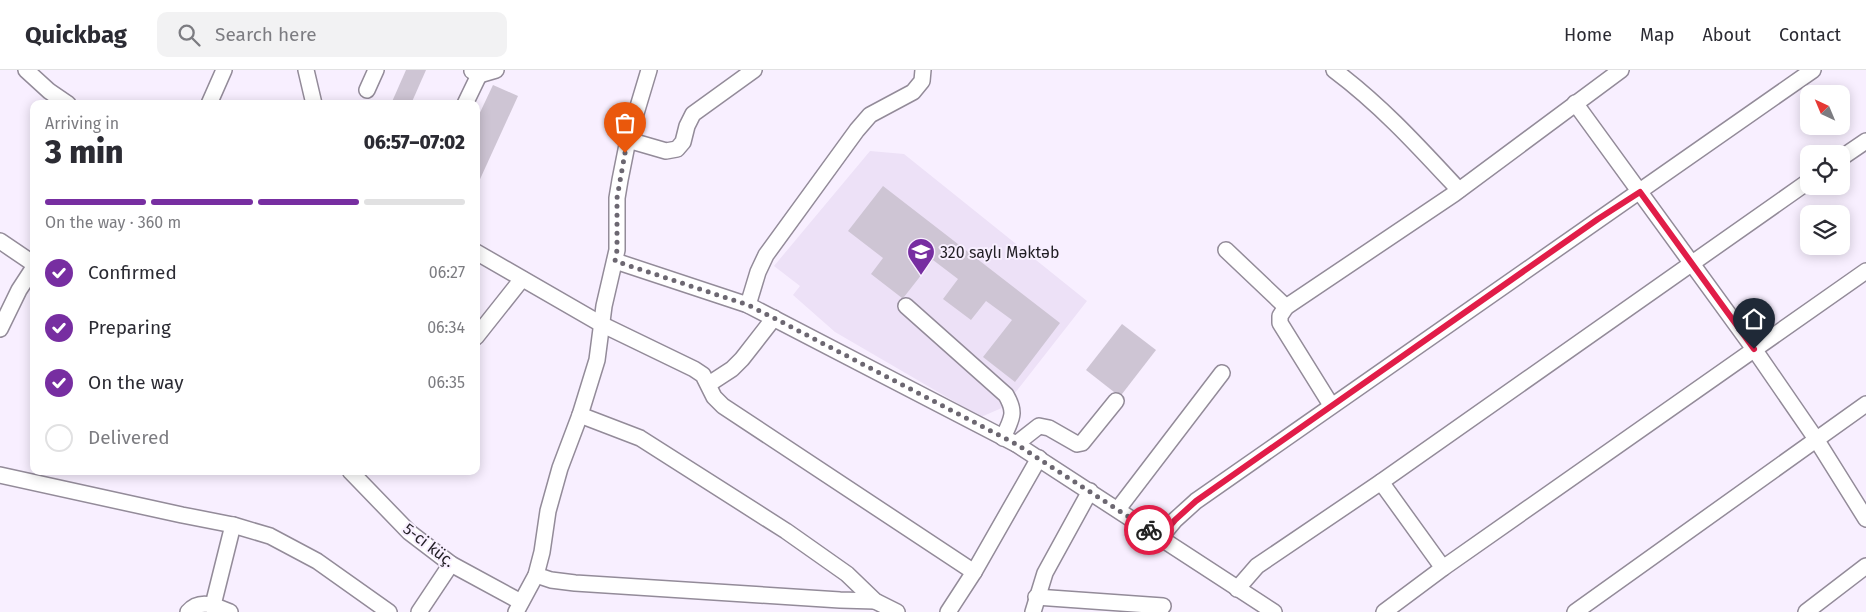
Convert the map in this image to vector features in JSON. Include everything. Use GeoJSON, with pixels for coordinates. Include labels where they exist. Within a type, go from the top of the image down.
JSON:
{"type":"FeatureCollection","features":[{"type":"Feature","properties":{"kind":"street"},"geometry":{"type":"LineString","coordinates":[[26,70],[62,100]]}},
{"type":"Feature","properties":{"kind":"street"},"geometry":{"type":"LineString","coordinates":[[306,70],[313,100]]}},
{"type":"Feature","properties":{"kind":"street"},"geometry":{"type":"LineString","coordinates":[[367,90],[376,70]]}},
{"type":"Feature","properties":{"kind":"street"},"geometry":{"type":"LineString","coordinates":[[467,100],[475,73],[496,70]]}},
{"type":"Feature","properties":{"kind":"street"},"geometry":{"type":"LineString","coordinates":[[519,607],[536,575],[542,552],[548,511],[560,468],[580,415],[597,360],[608,285],[617,250],[617,198],[628,140],[649,70]]}},
{"type":"Feature","properties":{"kind":"street"},"geometry":{"type":"LineString","coordinates":[[628,140],[666,151],[678,149],[684,142],[687,126],[693,114],[754,70]]}},
{"type":"Feature","properties":{"kind":"street"},"geometry":{"type":"LineString","coordinates":[[748,305],[758,272],[766,255],[856,130],[870,115],[913,92],[922,81],[923,70]]}},
{"type":"Feature","properties":{"kind":"street"},"geometry":{"type":"LineString","coordinates":[[1334,70],[1366,94],[1406,132],[1459,190]]}},
{"type":"Feature","properties":{"kind":"street"},"geometry":{"type":"LineString","coordinates":[[1331,405],[1280,324],[1280,316],[1286,307],[1459,190],[1621,70]]}},
{"type":"Feature","properties":{"kind":"street"},"geometry":{"type":"LineString","coordinates":[[1160,538],[1175,520],[1196,501],[1813,70]]}},
{"type":"Feature","properties":{"kind":"street"},"geometry":{"type":"LineString","coordinates":[[211,100],[223,71]]}},
{"type":"Feature","properties":{"kind":"street"},"geometry":{"type":"LineString","coordinates":[[1575,103],[1754,349],[1816,439],[1866,519]]}},
{"type":"Feature","properties":{"kind":"street"},"geometry":{"type":"LineString","coordinates":[[1850,152],[1866,140]]}},
{"type":"Feature","properties":{"kind":"street"},"geometry":{"type":"LineString","coordinates":[[1237,589],[1256,566],[1381,482],[1800,187]]}},
{"type":"Feature","properties":{"kind":"street"},"geometry":{"type":"LineString","coordinates":[[0,241],[30,263]]}},
{"type":"Feature","properties":{"kind":"street"},"geometry":{"type":"LineString","coordinates":[[1226,250],[1286,307]]}},
{"type":"Feature","properties":{"kind":"street"},"geometry":{"type":"LineString","coordinates":[[480,254],[601,324],[694,369],[703,376],[714,396],[724,406],[974,572]]}},
{"type":"Feature","properties":{"kind":"street"},"geometry":{"type":"LineString","coordinates":[[615,261],[748,305],[1010,441],[1118,509],[1274,612]]}},
{"type":"Feature","properties":{"kind":"street"},"geometry":{"type":"LineString","coordinates":[[0,329],[30,272]]}},
{"type":"Feature","properties":{"kind":"street"},"geometry":{"type":"LineString","coordinates":[[1384,612],[1443,568],[1866,272]]}},
{"type":"Feature","properties":{"kind":"street"},"geometry":{"type":"LineString","coordinates":[[480,332],[522,279]]}},
{"type":"Feature","properties":{"kind":"street"},"geometry":{"type":"LineString","coordinates":[[906,306],[1006,395],[1012,405],[1013,412],[1010,441]]}},
{"type":"Feature","properties":{"kind":"street"},"geometry":{"type":"LineString","coordinates":[[709,384],[732,369],[742,359],[774,318]]}},
{"type":"Feature","properties":{"kind":"street"},"geometry":{"type":"LineString","coordinates":[[1118,509],[1222,373]]}},
{"type":"Feature","properties":{"kind":"street"},"geometry":{"type":"LineString","coordinates":[[1010,441],[1039,426],[1049,428],[1077,444],[1082,443],[1116,400]]}},
{"type":"Feature","properties":{"kind":"street"},"geometry":{"type":"LineString","coordinates":[[1575,612],[1866,404]]}},
{"type":"Feature","properties":{"kind":"street"},"geometry":{"type":"LineString","coordinates":[[580,415],[640,438],[786,531],[847,574],[876,601],[897,612]]}},
{"type":"Feature","properties":{"kind":"street"},"geometry":{"type":"LineString","coordinates":[[948,612],[974,572],[1039,458]]}},
{"type":"Feature","properties":{"kind":"street"},"geometry":{"type":"LineString","coordinates":[[0,475],[233,525],[270,536],[317,561],[389,612]]}},
{"type":"Feature","properties":{"kind":"street","name":"5-ci küç."},"geometry":{"type":"LineString","coordinates":[[354,475],[409,532],[451,564],[519,607]]}},
{"type":"Feature","properties":{"kind":"street"},"geometry":{"type":"LineString","coordinates":[[1381,482],[1443,568]]}},
{"type":"Feature","properties":{"kind":"street"},"geometry":{"type":"LineString","coordinates":[[1090,491],[1045,573],[1035,604],[1163,606]]}},
{"type":"Feature","properties":{"kind":"street"},"geometry":{"type":"LineString","coordinates":[[213,604],[233,525]]}},
{"type":"Feature","properties":{"kind":"street"},"geometry":{"type":"LineString","coordinates":[[419,612],[451,564]]}},
{"type":"Feature","properties":{"kind":"street"},"geometry":{"type":"LineString","coordinates":[[1806,612],[1866,566]]}},
{"type":"Feature","properties":{"kind":"street"},"geometry":{"type":"LineString","coordinates":[[840,606],[847,574]]}},
{"type":"Feature","properties":{"kind":"street"},"geometry":{"type":"LineString","coordinates":[[536,575],[551,580],[575,583],[840,606],[876,601]]}},
{"type":"Feature","properties":{"kind":"street"},"geometry":{"type":"LineString","coordinates":[[188,612],[191,608],[200,604],[213,604],[230,612]]}},
{"type":"Feature","properties":{"kind":"shaded area","name":"320 saylı Məktəb"},"geometry":{"type":"Polygon","coordinates":[[[870,151],[904,154],[1087,301],[1004,407],[981,417],[835,332],[793,295],[800,286],[774,266],[870,151]]]}},
{"type":"Feature","properties":{"kind":"building"},"geometry":{"type":"Polygon","coordinates":[[[406,70],[426,70],[413,100],[393,100],[406,70]]]}},
{"type":"Feature","properties":{"kind":"building"},"geometry":{"type":"Polygon","coordinates":[[[493,85],[518,96],[480,179],[480,113],[493,85]]]}},
{"type":"Feature","properties":{"kind":"building"},"geometry":{"type":"Polygon","coordinates":[[[883,186],[1060,323],[1015,382],[983,357],[1012,320],[986,301],[971,320],[943,299],[958,279],[933,260],[902,298],[871,274],[883,258],[848,231],[883,186]]]}},
{"type":"Feature","properties":{"kind":"building"},"geometry":{"type":"Polygon","coordinates":[[[1122,324],[1156,350],[1122,394],[1114,392],[1086,370],[1122,324]]]}},
{"type":"Feature","properties":{"kind":"way so far"},"geometry":{"type":"LineString","coordinates":[[625,153],[617,198],[617,250],[615,261],[748,305],[774,318],[1016,444],[1149,530]]}},
{"type":"Feature","properties":{"kind":"place","name":"320 saylı Məktəb"},"geometry":{"type":"Point","coordinates":[921,276]}},
{"type":"Feature","properties":{"kind":"route"},"geometry":{"type":"LineString","coordinates":[[1149,530],[1160,538],[1175,520],[1196,501],[1598,219],[1640,192],[1754,349]]}}]}
